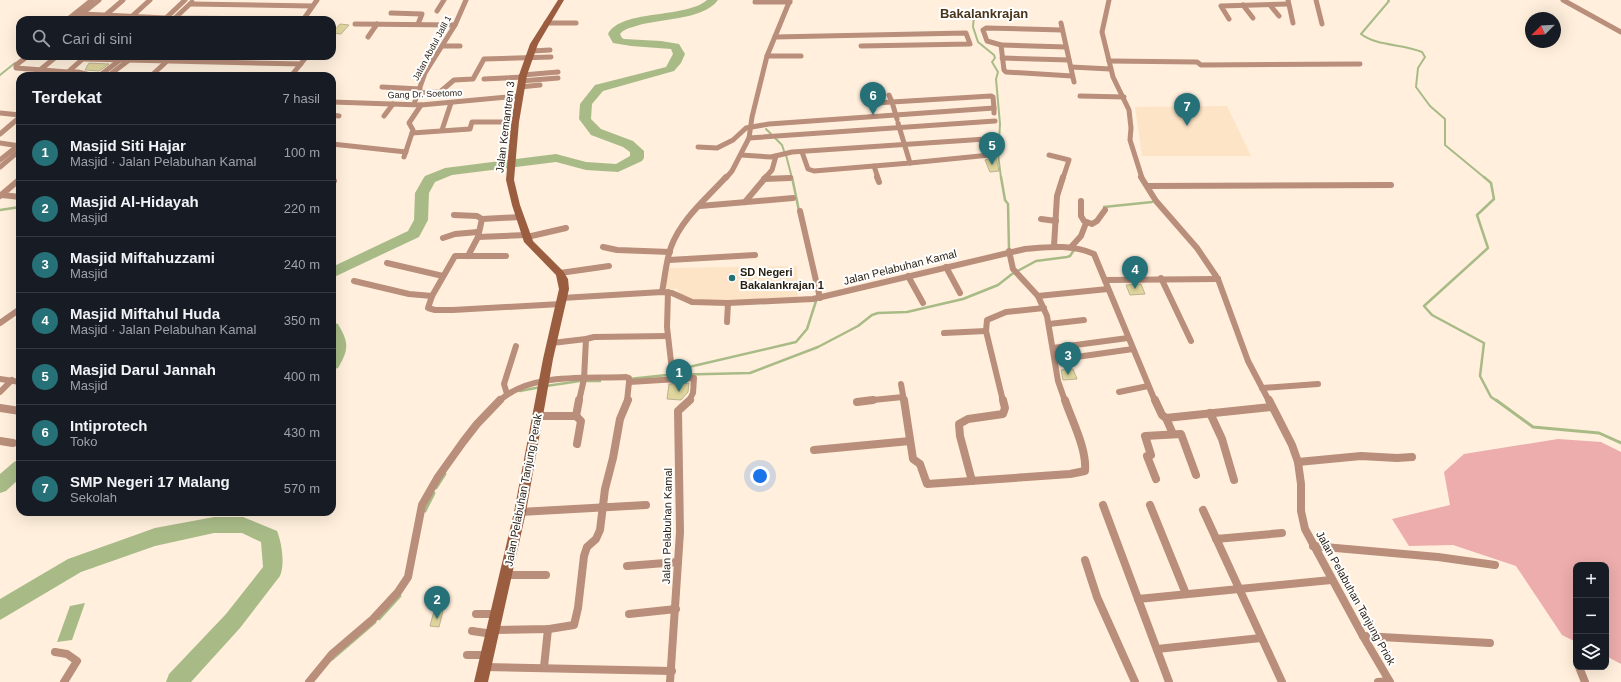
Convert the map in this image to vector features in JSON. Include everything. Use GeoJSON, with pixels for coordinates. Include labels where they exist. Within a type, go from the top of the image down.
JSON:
{"type":"FeatureCollection","features":[{"type":"Feature","properties":{"kind":"street"},"geometry":{"type":"LineString","coordinates":[[72,16],[92,0]]}},
{"type":"Feature","properties":{"kind":"street"},"geometry":{"type":"LineString","coordinates":[[79,16],[99,0]]}},
{"type":"Feature","properties":{"kind":"street"},"geometry":{"type":"LineString","coordinates":[[105,15],[124,0]]}},
{"type":"Feature","properties":{"kind":"street"},"geometry":{"type":"LineString","coordinates":[[131,16],[150,0]]}},
{"type":"Feature","properties":{"kind":"street"},"geometry":{"type":"LineString","coordinates":[[168,16],[185,0]]}},
{"type":"Feature","properties":{"kind":"street"},"geometry":{"type":"LineString","coordinates":[[306,16],[316,0],[323,0]]}},
{"type":"Feature","properties":{"kind":"street"},"geometry":{"type":"LineString","coordinates":[[437,11],[444,0]]}},
{"type":"Feature","properties":{"kind":"street","name":"Jalan Abdul Jalil 1"},"geometry":{"type":"LineString","coordinates":[[412,133],[412,128],[408,123],[418,105],[419,91],[426,73],[455,25],[466,0]]}},
{"type":"Feature","properties":{"kind":"street","name":"Jalan Kemantren 3"},"geometry":{"type":"LineString","coordinates":[[560,273],[534,248],[526,236],[512,193],[510,180],[515,122],[522,80],[530,54],[546,23],[561,0]]}},
{"type":"Feature","properties":{"kind":"street","name":"Jalan Pelabuhan Tanjung Priok"},"geometry":{"type":"LineString","coordinates":[[1110,0],[1102,32],[1110,69],[1124,97],[1130,114],[1130,140],[1133,155],[1140,175],[1156,201],[1197,248],[1218,279],[1248,361],[1292,445],[1298,462],[1301,484],[1301,511],[1305,529],[1362,636],[1390,681]]}},
{"type":"Feature","properties":{"kind":"street"},"geometry":{"type":"LineString","coordinates":[[1316,0],[1322,24]]}},
{"type":"Feature","properties":{"kind":"street"},"geometry":{"type":"LineString","coordinates":[[1563,0],[1621,32]]}},
{"type":"Feature","properties":{"kind":"street"},"geometry":{"type":"LineString","coordinates":[[309,682],[318,668],[378,616],[405,583],[408,577],[422,505],[461,444],[481,420],[507,394],[515,389],[584,380],[629,380],[672,376],[665,292],[670,252],[678,233],[732,171],[741,155],[749,138],[752,116],[767,56],[790,1],[754,2]]}},
{"type":"Feature","properties":{"kind":"street"},"geometry":{"type":"LineString","coordinates":[[177,16],[192,2],[312,6]]}},
{"type":"Feature","properties":{"kind":"street"},"geometry":{"type":"LineString","coordinates":[[1229,19],[1221,6],[1270,5],[1288,2],[1293,23]]}},
{"type":"Feature","properties":{"kind":"street"},"geometry":{"type":"LineString","coordinates":[[1243,5],[1253,18]]}},
{"type":"Feature","properties":{"kind":"street"},"geometry":{"type":"LineString","coordinates":[[1270,5],[1279,16]]}},
{"type":"Feature","properties":{"kind":"street"},"geometry":{"type":"LineString","coordinates":[[391,13],[422,14],[418,24]]}},
{"type":"Feature","properties":{"kind":"street"},"geometry":{"type":"LineString","coordinates":[[82,14],[113,16]]}},
{"type":"Feature","properties":{"kind":"street"},"geometry":{"type":"LineString","coordinates":[[546,23],[576,23]]}},
{"type":"Feature","properties":{"kind":"street"},"geometry":{"type":"LineString","coordinates":[[1061,23],[1074,82]]}},
{"type":"Feature","properties":{"kind":"street"},"geometry":{"type":"LineString","coordinates":[[354,24],[455,25]]}},
{"type":"Feature","properties":{"kind":"street"},"geometry":{"type":"LineString","coordinates":[[368,37],[376,24]]}},
{"type":"Feature","properties":{"kind":"street"},"geometry":{"type":"LineString","coordinates":[[1062,30],[984,29],[987,41],[1002,45],[1066,46]]}},
{"type":"Feature","properties":{"kind":"street"},"geometry":{"type":"LineString","coordinates":[[774,37],[966,33],[970,44],[861,46]]}},
{"type":"Feature","properties":{"kind":"street"},"geometry":{"type":"LineString","coordinates":[[890,34],[892,46]]}},
{"type":"Feature","properties":{"kind":"street"},"geometry":{"type":"LineString","coordinates":[[1002,45],[1004,70],[1008,73],[1072,76]]}},
{"type":"Feature","properties":{"kind":"street"},"geometry":{"type":"LineString","coordinates":[[442,46],[460,46]]}},
{"type":"Feature","properties":{"kind":"street"},"geometry":{"type":"LineString","coordinates":[[382,87],[440,92],[454,80],[473,79],[483,59],[530,54],[550,50]]}},
{"type":"Feature","properties":{"kind":"street"},"geometry":{"type":"LineString","coordinates":[[530,54],[551,57]]}},
{"type":"Feature","properties":{"kind":"street"},"geometry":{"type":"LineString","coordinates":[[767,56],[801,56]]}},
{"type":"Feature","properties":{"kind":"street"},"geometry":{"type":"LineString","coordinates":[[1002,58],[1069,60]]}},
{"type":"Feature","properties":{"kind":"street"},"geometry":{"type":"LineString","coordinates":[[23,60],[16,66],[16,68],[78,72]]}},
{"type":"Feature","properties":{"kind":"street"},"geometry":{"type":"LineString","coordinates":[[40,70],[52,60]]}},
{"type":"Feature","properties":{"kind":"street"},"geometry":{"type":"LineString","coordinates":[[68,72],[82,60]]}},
{"type":"Feature","properties":{"kind":"street"},"geometry":{"type":"LineString","coordinates":[[111,60],[120,61]]}},
{"type":"Feature","properties":{"kind":"street"},"geometry":{"type":"LineString","coordinates":[[112,72],[125,60]]}},
{"type":"Feature","properties":{"kind":"street"},"geometry":{"type":"LineString","coordinates":[[146,60],[166,62],[301,64]]}},
{"type":"Feature","properties":{"kind":"street"},"geometry":{"type":"LineString","coordinates":[[294,72],[304,60]]}},
{"type":"Feature","properties":{"kind":"street"},"geometry":{"type":"LineString","coordinates":[[105,72],[120,61]]}},
{"type":"Feature","properties":{"kind":"street"},"geometry":{"type":"LineString","coordinates":[[1109,61],[1198,62],[1202,65],[1360,64]]}},
{"type":"Feature","properties":{"kind":"street"},"geometry":{"type":"LineString","coordinates":[[155,72],[166,62]]}},
{"type":"Feature","properties":{"kind":"street"},"geometry":{"type":"LineString","coordinates":[[1070,68],[1110,69]]}},
{"type":"Feature","properties":{"kind":"street"},"geometry":{"type":"LineString","coordinates":[[522,80],[558,72]]}},
{"type":"Feature","properties":{"kind":"street"},"geometry":{"type":"LineString","coordinates":[[484,79],[522,80],[558,78]]}},
{"type":"Feature","properties":{"kind":"street"},"geometry":{"type":"LineString","coordinates":[[522,80],[540,85]]}},
{"type":"Feature","properties":{"kind":"street"},"geometry":{"type":"LineString","coordinates":[[889,95],[910,163]]}},
{"type":"Feature","properties":{"kind":"street","name":"Gang Dr. Soetomo"},"geometry":{"type":"LineString","coordinates":[[336,102],[418,105],[519,96]]}},
{"type":"Feature","properties":{"kind":"street"},"geometry":{"type":"LineString","coordinates":[[874,103],[991,96],[993,98],[995,117]]}},
{"type":"Feature","properties":{"kind":"street"},"geometry":{"type":"LineString","coordinates":[[1080,96],[1124,97]]}},
{"type":"Feature","properties":{"kind":"street"},"geometry":{"type":"LineString","coordinates":[[442,130],[450,103]]}},
{"type":"Feature","properties":{"kind":"street"},"geometry":{"type":"LineString","coordinates":[[384,116],[393,104]]}},
{"type":"Feature","properties":{"kind":"street"},"geometry":{"type":"LineString","coordinates":[[0,114],[14,115]]}},
{"type":"Feature","properties":{"kind":"street"},"geometry":{"type":"LineString","coordinates":[[749,138],[898,122],[995,117]]}},
{"type":"Feature","properties":{"kind":"street"},"geometry":{"type":"LineString","coordinates":[[698,147],[719,148],[733,140],[742,130],[750,127],[814,121],[898,122],[995,117]]}},
{"type":"Feature","properties":{"kind":"street"},"geometry":{"type":"LineString","coordinates":[[0,134],[16,120]]}},
{"type":"Feature","properties":{"kind":"street"},"geometry":{"type":"LineString","coordinates":[[336,145],[405,155],[412,133],[470,129],[472,122],[515,122]]}},
{"type":"Feature","properties":{"kind":"street"},"geometry":{"type":"LineString","coordinates":[[741,155],[776,156],[802,152],[986,139],[991,140],[992,153],[990,155],[814,172],[808,168],[802,152]]}},
{"type":"Feature","properties":{"kind":"street"},"geometry":{"type":"LineString","coordinates":[[0,143],[16,147]]}},
{"type":"Feature","properties":{"kind":"street"},"geometry":{"type":"LineString","coordinates":[[0,160],[16,150]]}},
{"type":"Feature","properties":{"kind":"street"},"geometry":{"type":"LineString","coordinates":[[0,167],[16,151]]}},
{"type":"Feature","properties":{"kind":"street"},"geometry":{"type":"LineString","coordinates":[[1050,155],[1069,160],[1057,196],[1054,246]]}},
{"type":"Feature","properties":{"kind":"street"},"geometry":{"type":"LineString","coordinates":[[745,202],[775,167],[776,156]]}},
{"type":"Feature","properties":{"kind":"street"},"geometry":{"type":"LineString","coordinates":[[874,166],[879,182]]}},
{"type":"Feature","properties":{"kind":"street"},"geometry":{"type":"LineString","coordinates":[[764,180],[790,178]]}},
{"type":"Feature","properties":{"kind":"street"},"geometry":{"type":"LineString","coordinates":[[1,196],[16,183]]}},
{"type":"Feature","properties":{"kind":"street"},"geometry":{"type":"LineString","coordinates":[[1148,186],[1391,185]]}},
{"type":"Feature","properties":{"kind":"street"},"geometry":{"type":"LineString","coordinates":[[1,196],[16,197]]}},
{"type":"Feature","properties":{"kind":"street"},"geometry":{"type":"LineString","coordinates":[[700,206],[793,198]]}},
{"type":"Feature","properties":{"kind":"street"},"geometry":{"type":"LineString","coordinates":[[1081,201],[1081,216],[1088,223]]}},
{"type":"Feature","properties":{"kind":"street"},"geometry":{"type":"LineString","coordinates":[[1072,247],[1081,236],[1088,223],[1097,221],[1105,210]]}},
{"type":"Feature","properties":{"kind":"street"},"geometry":{"type":"LineString","coordinates":[[800,212],[820,298]]}},
{"type":"Feature","properties":{"kind":"street"},"geometry":{"type":"LineString","coordinates":[[454,215],[477,216],[482,219],[520,217]]}},
{"type":"Feature","properties":{"kind":"street"},"geometry":{"type":"LineString","coordinates":[[1041,218],[1056,221]]}},
{"type":"Feature","properties":{"kind":"street"},"geometry":{"type":"LineString","coordinates":[[468,256],[478,234],[482,219]]}},
{"type":"Feature","properties":{"kind":"street"},"geometry":{"type":"LineString","coordinates":[[443,238],[455,234],[526,236],[566,228]]}},
{"type":"Feature","properties":{"kind":"street","name":"Jalan Pelabuhan Kamal"},"geometry":{"type":"LineString","coordinates":[[432,296],[427,306],[429,309],[435,310],[665,292],[692,302],[728,303],[820,298],[1009,251],[1054,246],[1072,247],[1087,250],[1094,254],[1148,386],[1173,434]]}},
{"type":"Feature","properties":{"kind":"street"},"geometry":{"type":"LineString","coordinates":[[603,247],[617,250],[670,252]]}},
{"type":"Feature","properties":{"kind":"street"},"geometry":{"type":"LineString","coordinates":[[901,384],[913,459],[920,464],[927,484],[1070,474],[1085,470],[1086,462],[1083,450],[1058,382],[1053,348],[1044,308],[1038,296],[1015,271],[1009,251]]}},
{"type":"Feature","properties":{"kind":"street"},"geometry":{"type":"LineString","coordinates":[[669,260],[755,255]]}},
{"type":"Feature","properties":{"kind":"street"},"geometry":{"type":"LineString","coordinates":[[354,281],[409,294],[432,296],[454,257],[506,256]]}},
{"type":"Feature","properties":{"kind":"street"},"geometry":{"type":"LineString","coordinates":[[387,263],[443,276]]}},
{"type":"Feature","properties":{"kind":"street"},"geometry":{"type":"LineString","coordinates":[[562,301],[564,284],[560,273],[609,266]]}},
{"type":"Feature","properties":{"kind":"street"},"geometry":{"type":"LineString","coordinates":[[946,267],[960,293]]}},
{"type":"Feature","properties":{"kind":"street"},"geometry":{"type":"LineString","coordinates":[[908,276],[923,303]]}},
{"type":"Feature","properties":{"kind":"street"},"geometry":{"type":"LineString","coordinates":[[1105,280],[1161,278],[1218,279]]}},
{"type":"Feature","properties":{"kind":"street"},"geometry":{"type":"LineString","coordinates":[[1161,278],[1191,340]]}},
{"type":"Feature","properties":{"kind":"street"},"geometry":{"type":"LineString","coordinates":[[1038,296],[1108,290]]}},
{"type":"Feature","properties":{"kind":"street","name":"Jalan Pelabuhan Tanjung Perak"},"geometry":{"type":"LineString","coordinates":[[481,682],[507,575],[543,385],[562,301]]}},
{"type":"Feature","properties":{"kind":"street"},"geometry":{"type":"LineString","coordinates":[[727,322],[728,303]]}},
{"type":"Feature","properties":{"kind":"street"},"geometry":{"type":"LineString","coordinates":[[972,481],[960,436],[959,424],[969,419],[996,417],[1003,414],[1005,408],[986,331],[987,320],[990,317],[1008,312],[1044,308]]}},
{"type":"Feature","properties":{"kind":"street"},"geometry":{"type":"LineString","coordinates":[[0,323],[16,312]]}},
{"type":"Feature","properties":{"kind":"street"},"geometry":{"type":"LineString","coordinates":[[1048,324],[1084,320]]}},
{"type":"Feature","properties":{"kind":"street"},"geometry":{"type":"LineString","coordinates":[[944,333],[986,331]]}},
{"type":"Feature","properties":{"kind":"street"},"geometry":{"type":"LineString","coordinates":[[552,343],[594,337],[668,336]]}},
{"type":"Feature","properties":{"kind":"street"},"geometry":{"type":"LineString","coordinates":[[1053,348],[1128,338]]}},
{"type":"Feature","properties":{"kind":"street"},"geometry":{"type":"LineString","coordinates":[[576,416],[584,380],[586,339]]}},
{"type":"Feature","properties":{"kind":"street"},"geometry":{"type":"LineString","coordinates":[[507,394],[504,384],[516,346]]}},
{"type":"Feature","properties":{"kind":"street"},"geometry":{"type":"LineString","coordinates":[[1055,360],[1133,349]]}},
{"type":"Feature","properties":{"kind":"street","name":"Jalan Pelabuhan Kamal"},"geometry":{"type":"LineString","coordinates":[[670,682],[672,671],[678,562],[680,479],[678,411],[679,408],[689,402],[692,397],[694,378],[672,376]]}},
{"type":"Feature","properties":{"kind":"street"},"geometry":{"type":"LineString","coordinates":[[0,379],[16,381]]}},
{"type":"Feature","properties":{"kind":"street"},"geometry":{"type":"LineString","coordinates":[[472,631],[493,632],[570,628],[573,626],[575,622],[584,556],[587,547],[598,536],[605,489],[613,458],[619,423],[628,400],[629,380]]}},
{"type":"Feature","properties":{"kind":"street"},"geometry":{"type":"LineString","coordinates":[[0,392],[16,381]]}},
{"type":"Feature","properties":{"kind":"street"},"geometry":{"type":"LineString","coordinates":[[1262,388],[1318,384]]}},
{"type":"Feature","properties":{"kind":"street"},"geometry":{"type":"LineString","coordinates":[[1119,392],[1148,386]]}},
{"type":"Feature","properties":{"kind":"street"},"geometry":{"type":"LineString","coordinates":[[857,402],[903,398]]}},
{"type":"Feature","properties":{"kind":"street"},"geometry":{"type":"LineString","coordinates":[[1166,418],[1271,407]]}},
{"type":"Feature","properties":{"kind":"street"},"geometry":{"type":"LineString","coordinates":[[0,408],[16,410]]}},
{"type":"Feature","properties":{"kind":"street"},"geometry":{"type":"LineString","coordinates":[[1210,413],[1222,439],[1234,480]]}},
{"type":"Feature","properties":{"kind":"street"},"geometry":{"type":"LineString","coordinates":[[538,416],[576,416],[581,421],[577,444]]}},
{"type":"Feature","properties":{"kind":"street"},"geometry":{"type":"LineString","coordinates":[[1156,479],[1147,456],[1151,455],[1145,436],[1181,434],[1196,476]]}},
{"type":"Feature","properties":{"kind":"street"},"geometry":{"type":"LineString","coordinates":[[0,441],[13,443]]}},
{"type":"Feature","properties":{"kind":"street"},"geometry":{"type":"LineString","coordinates":[[814,450],[910,441]]}},
{"type":"Feature","properties":{"kind":"street"},"geometry":{"type":"LineString","coordinates":[[1298,462],[1361,456],[1397,458],[1412,457]]}},
{"type":"Feature","properties":{"kind":"street"},"geometry":{"type":"LineString","coordinates":[[520,512],[646,505]]}},
{"type":"Feature","properties":{"kind":"street"},"geometry":{"type":"LineString","coordinates":[[1103,505],[1169,682]]}},
{"type":"Feature","properties":{"kind":"street"},"geometry":{"type":"LineString","coordinates":[[1150,505],[1186,594]]}},
{"type":"Feature","properties":{"kind":"street"},"geometry":{"type":"LineString","coordinates":[[1203,510],[1282,682]]}},
{"type":"Feature","properties":{"kind":"street"},"geometry":{"type":"LineString","coordinates":[[1216,539],[1282,533]]}},
{"type":"Feature","properties":{"kind":"street"},"geometry":{"type":"LineString","coordinates":[[1313,546],[1438,557],[1495,565]]}},
{"type":"Feature","properties":{"kind":"street"},"geometry":{"type":"LineString","coordinates":[[1085,560],[1098,597],[1135,682]]}},
{"type":"Feature","properties":{"kind":"street"},"geometry":{"type":"LineString","coordinates":[[626,566],[678,562]]}},
{"type":"Feature","properties":{"kind":"street"},"geometry":{"type":"LineString","coordinates":[[507,575],[546,575]]}},
{"type":"Feature","properties":{"kind":"street"},"geometry":{"type":"LineString","coordinates":[[1138,599],[1331,580]]}},
{"type":"Feature","properties":{"kind":"street"},"geometry":{"type":"LineString","coordinates":[[629,614],[676,609]]}},
{"type":"Feature","properties":{"kind":"street"},"geometry":{"type":"LineString","coordinates":[[476,614],[497,614]]}},
{"type":"Feature","properties":{"kind":"street"},"geometry":{"type":"LineString","coordinates":[[544,667],[548,629]]}},
{"type":"Feature","properties":{"kind":"street"},"geometry":{"type":"LineString","coordinates":[[1362,636],[1490,643]]}},
{"type":"Feature","properties":{"kind":"street"},"geometry":{"type":"LineString","coordinates":[[1157,649],[1261,638]]}},
{"type":"Feature","properties":{"kind":"street"},"geometry":{"type":"LineString","coordinates":[[55,652],[68,654],[77,661],[64,682]]}},
{"type":"Feature","properties":{"kind":"street"},"geometry":{"type":"LineString","coordinates":[[467,655],[487,655]]}},
{"type":"Feature","properties":{"kind":"street"},"geometry":{"type":"LineString","coordinates":[[484,667],[544,667],[672,671]]}},
{"type":"Feature","properties":{"kind":"street"},"geometry":{"type":"LineString","coordinates":[[1580,670],[1585,682]]}},
{"type":"Feature","properties":{"kind":"street"},"geometry":{"type":"LineString","coordinates":[[1378,682],[1390,681]]}},
{"type":"Feature","properties":{"kind":"shaded area"},"geometry":{"type":"Polygon","coordinates":[[[1227,106],[1251,156],[1142,156],[1135,107],[1227,106]]]}},
{"type":"Feature","properties":{"kind":"shaded area","name":"SD Negeri Bakalankrajan 1"},"geometry":{"type":"Polygon","coordinates":[[[797,266],[798,297],[710,301],[695,300],[677,294],[678,289],[665,289],[669,268],[797,266]]]}},
{"type":"Feature","properties":{"kind":"shaded area"},"geometry":{"type":"Polygon","coordinates":[[[1558,439],[1601,442],[1621,452],[1621,664],[1609,658],[1609,562],[1573,562],[1573,640],[1562,635],[1516,566],[1453,545],[1409,546],[1392,519],[1450,505],[1444,472],[1464,454],[1558,439]]]}},
{"type":"Feature","properties":{"kind":"shaded area"},"geometry":{"type":"Polygon","coordinates":[[[85,603],[72,640],[57,642],[70,606],[85,603]]]}},
{"type":"Feature","properties":{"kind":"building"},"geometry":{"type":"Polygon","coordinates":[[[340,24],[349,25],[341,34],[336,33],[336,28],[340,24]]]}},
{"type":"Feature","properties":{"kind":"building"},"geometry":{"type":"Polygon","coordinates":[[[89,63],[109,64],[99,71],[85,70],[89,63]]]}},
{"type":"Feature","properties":{"kind":"building"},"geometry":{"type":"Polygon","coordinates":[[[996,157],[999,171],[990,172],[985,160],[996,157]]]}},
{"type":"Feature","properties":{"kind":"building"},"geometry":{"type":"Polygon","coordinates":[[[1141,284],[1145,294],[1130,295],[1126,285],[1141,284]]]}},
{"type":"Feature","properties":{"kind":"building"},"geometry":{"type":"Polygon","coordinates":[[[1073,369],[1077,379],[1063,380],[1061,370],[1073,369]]]}},
{"type":"Feature","properties":{"kind":"building"},"geometry":{"type":"Polygon","coordinates":[[[689,383],[688,392],[681,400],[667,399],[669,384],[689,383]]]}},
{"type":"Feature","properties":{"kind":"building"},"geometry":{"type":"Polygon","coordinates":[[[434,611],[443,611],[439,627],[430,626],[434,611]]]}},
{"type":"Feature","properties":{"kind":"waterway"},"geometry":{"type":"LineString","coordinates":[[336,271],[414,234],[421,220],[422,193],[430,179],[450,171],[556,158],[586,166],[618,168],[637,158],[637,151],[628,144],[596,132],[585,119],[586,104],[599,88],[670,69],[675,63],[679,54],[675,46],[617,41],[614,34],[616,30],[632,23],[692,11],[708,5],[713,0]]}},
{"type":"Feature","properties":{"kind":"waterway"},"geometry":{"type":"LineString","coordinates":[[1388,0],[1389,1],[1361,34],[1374,41],[1415,49],[1422,52],[1425,57],[1418,68],[1416,87],[1430,106],[1445,119],[1445,145],[1485,178]]}},
{"type":"Feature","properties":{"kind":"waterway"},"geometry":{"type":"LineString","coordinates":[[974,16],[973,27],[978,42],[994,55],[995,58],[992,62],[998,72],[996,79],[1000,124],[999,141],[997,146],[1001,178]]}},
{"type":"Feature","properties":{"kind":"waterway"},"geometry":{"type":"LineString","coordinates":[[0,75],[15,63]]}},
{"type":"Feature","properties":{"kind":"waterway"},"geometry":{"type":"LineString","coordinates":[[766,129],[772,135]]}},
{"type":"Feature","properties":{"kind":"waterway"},"geometry":{"type":"LineString","coordinates":[[775,138],[782,145],[784,151]]}},
{"type":"Feature","properties":{"kind":"waterway"},"geometry":{"type":"LineString","coordinates":[[786,155],[792,178]]}},
{"type":"Feature","properties":{"kind":"waterway"},"geometry":{"type":"LineString","coordinates":[[792,177],[799,211]]}},
{"type":"Feature","properties":{"kind":"waterway"},"geometry":{"type":"LineString","coordinates":[[1001,177],[1005,200],[1008,204],[1009,250]]}},
{"type":"Feature","properties":{"kind":"waterway"},"geometry":{"type":"LineString","coordinates":[[1484,177],[1491,183],[1494,199],[1477,215],[1488,248],[1424,306],[1432,315],[1484,343],[1480,376],[1491,397],[1497,401]]}},
{"type":"Feature","properties":{"kind":"waterway"},"geometry":{"type":"LineString","coordinates":[[1104,207],[1152,202]]}},
{"type":"Feature","properties":{"kind":"waterway"},"geometry":{"type":"LineString","coordinates":[[0,210],[16,208]]}},
{"type":"Feature","properties":{"kind":"waterway"},"geometry":{"type":"LineString","coordinates":[[683,375],[750,373],[818,347],[858,326],[872,315],[878,313],[907,312],[963,299],[998,285],[1012,274],[1036,261],[1067,257],[1070,256],[1074,250]]}},
{"type":"Feature","properties":{"kind":"waterway"},"geometry":{"type":"LineString","coordinates":[[683,375],[683,371],[689,367],[796,342],[807,329],[816,301]]}},
{"type":"Feature","properties":{"kind":"waterway"},"geometry":{"type":"LineString","coordinates":[[336,335],[339,342],[339,350],[336,356]]}},
{"type":"Feature","properties":{"kind":"waterway"},"geometry":{"type":"LineString","coordinates":[[629,379],[683,375]]}},
{"type":"Feature","properties":{"kind":"waterway"},"geometry":{"type":"LineString","coordinates":[[546,386],[580,381],[600,381]]}},
{"type":"Feature","properties":{"kind":"waterway"},"geometry":{"type":"LineString","coordinates":[[520,391],[541,387]]}},
{"type":"Feature","properties":{"kind":"waterway"},"geometry":{"type":"LineString","coordinates":[[1496,400],[1533,427],[1599,433],[1621,443]]}},
{"type":"Feature","properties":{"kind":"waterway"},"geometry":{"type":"LineString","coordinates":[[0,485],[16,471]]}},
{"type":"Feature","properties":{"kind":"waterway"},"geometry":{"type":"LineString","coordinates":[[436,488],[445,474]]}},
{"type":"Feature","properties":{"kind":"waterway"},"geometry":{"type":"LineString","coordinates":[[425,511],[434,493]]}},
{"type":"Feature","properties":{"kind":"waterway"},"geometry":{"type":"LineString","coordinates":[[0,610],[75,565],[155,537],[214,525],[243,525],[270,537],[273,570],[233,621],[177,682]]}},
{"type":"Feature","properties":{"kind":"waterway"},"geometry":{"type":"LineString","coordinates":[[379,619],[400,596]]}},
{"type":"Feature","properties":{"kind":"waterway"},"geometry":{"type":"LineString","coordinates":[[332,659],[375,622]]}},
{"type":"Feature","properties":{"kind":"place","name":"Intiprotech"},"geometry":{"type":"Point","coordinates":[873,115]}},
{"type":"Feature","properties":{"kind":"place","name":"SMP Negeri 17 Malang"},"geometry":{"type":"Point","coordinates":[1187,126]}},
{"type":"Feature","properties":{"kind":"place","name":"Masjid Darul Jannah"},"geometry":{"type":"Point","coordinates":[992,165]}},
{"type":"Feature","properties":{"kind":"place","name":"SD Negeri Bakalankrajan 1"},"geometry":{"type":"Point","coordinates":[732,278]}},
{"type":"Feature","properties":{"kind":"place","name":"Masjid Miftahul Huda"},"geometry":{"type":"Point","coordinates":[1135,289]}},
{"type":"Feature","properties":{"kind":"place","name":"Masjid Miftahuzzami"},"geometry":{"type":"Point","coordinates":[1068,375]}},
{"type":"Feature","properties":{"kind":"place","name":"Masjid Siti Hajar"},"geometry":{"type":"Point","coordinates":[679,392]}},
{"type":"Feature","properties":{"kind":"place","name":"Masjid Al-Hidayah"},"geometry":{"type":"Point","coordinates":[437,619]}},
{"type":"Feature","properties":{"kind":"district","name":"Bakalankrajan"},"geometry":{"type":"Point","coordinates":[984,13]}}]}
